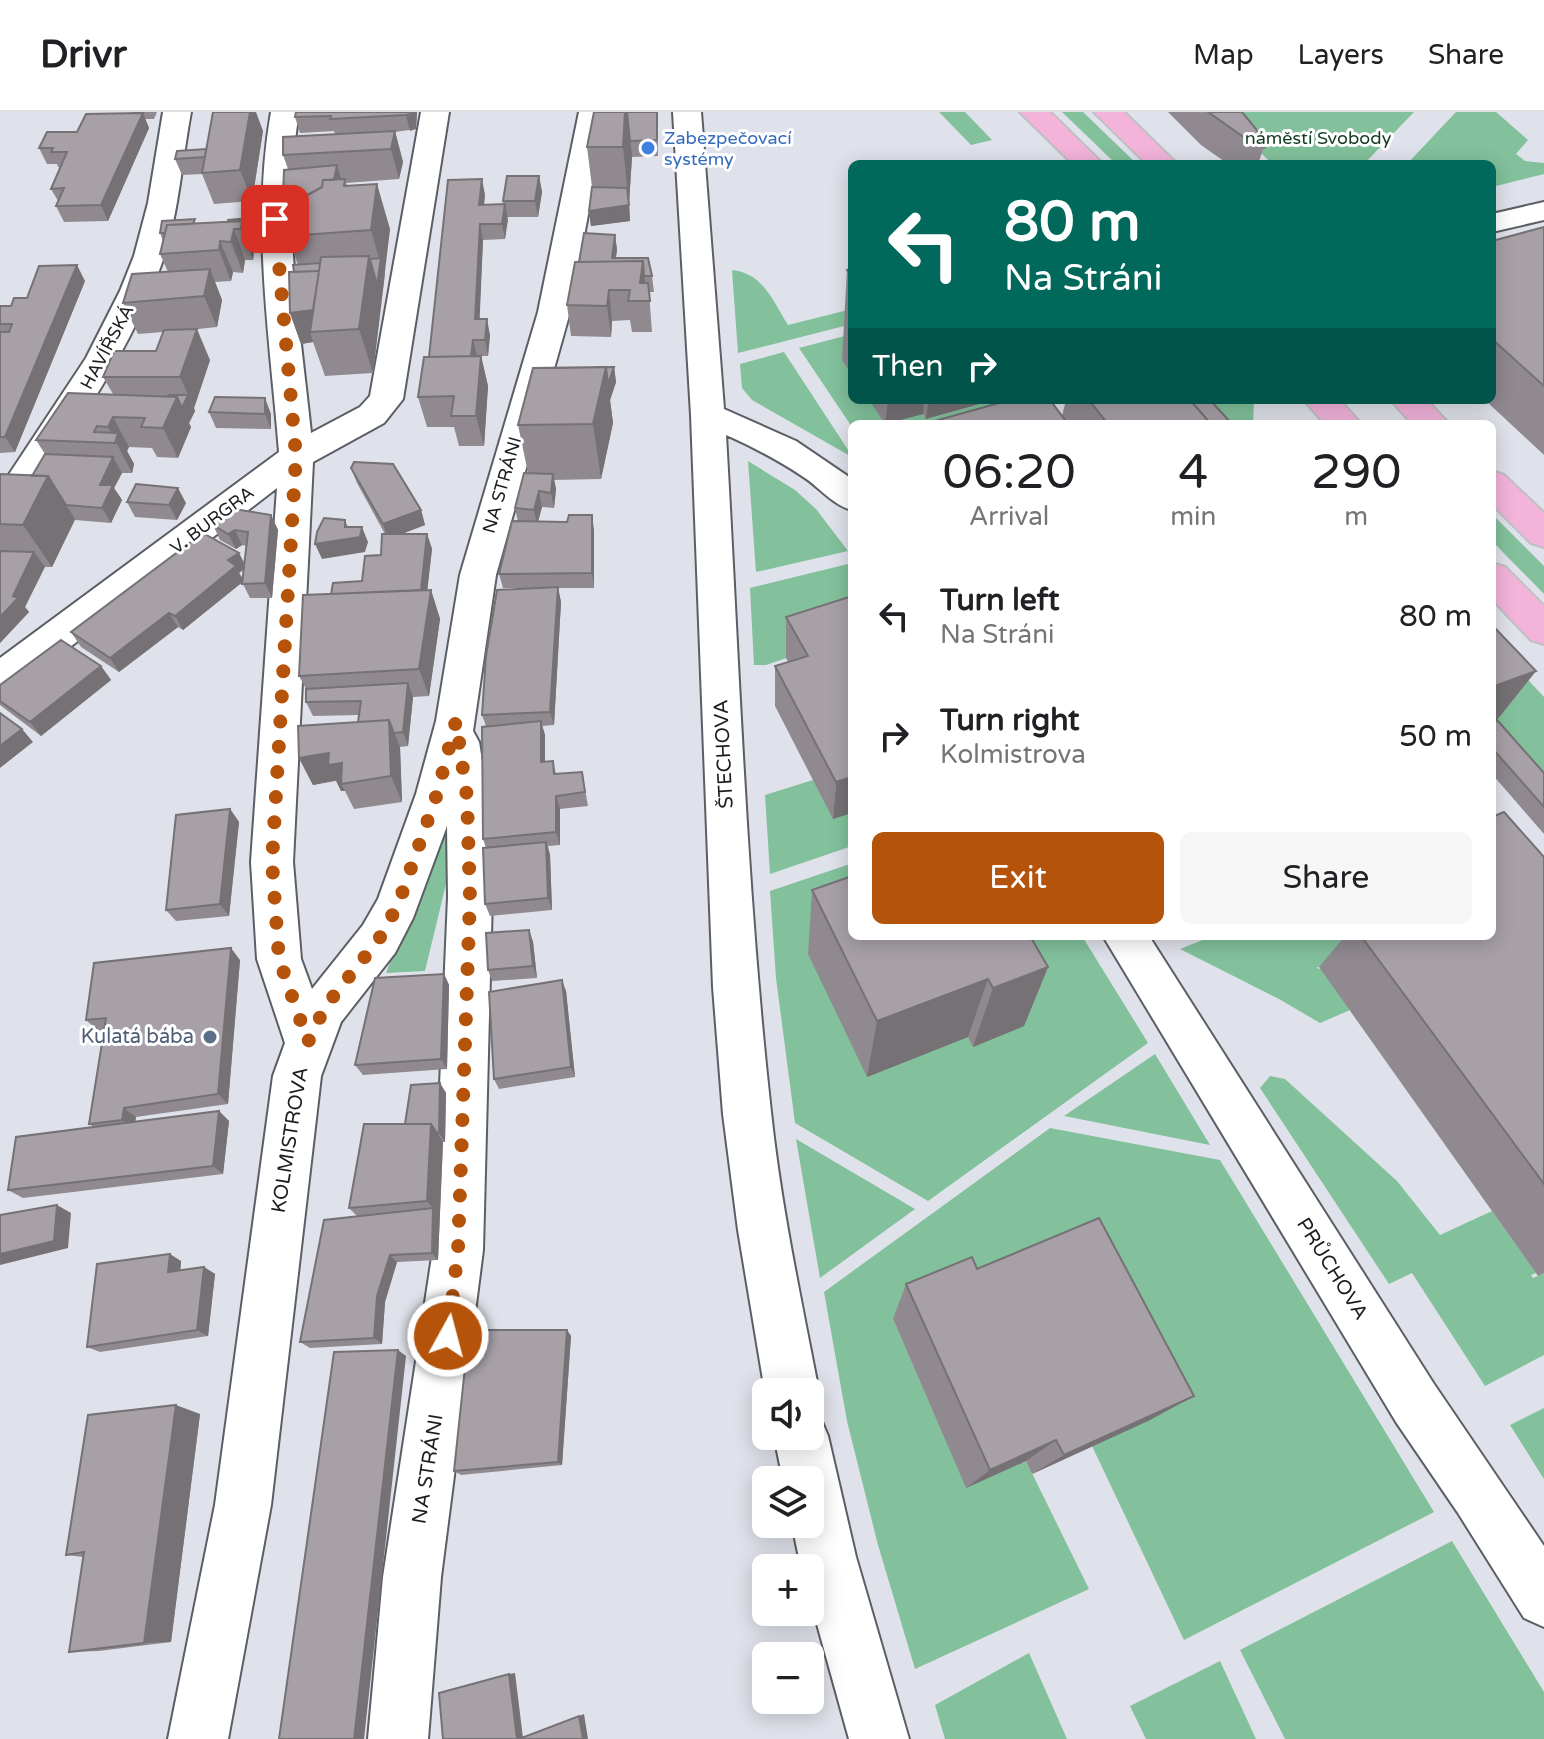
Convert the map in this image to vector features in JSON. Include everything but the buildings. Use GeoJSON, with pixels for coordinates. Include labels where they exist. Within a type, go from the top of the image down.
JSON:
{"type":"FeatureCollection","features":[{"type":"Feature","properties":{"kind":"main road"},"geometry":{"type":"LineString","coordinates":[[1034,112],[1085,160]]}},
{"type":"Feature","properties":{"kind":"main road"},"geometry":{"type":"LineString","coordinates":[[1108,112],[1159,160]]}},
{"type":"Feature","properties":{"kind":"main road"},"geometry":{"type":"LineString","coordinates":[[1325,404],[1340,420]]}},
{"type":"Feature","properties":{"kind":"main road"},"geometry":{"type":"LineString","coordinates":[[1412,404],[1428,420]]}},
{"type":"Feature","properties":{"kind":"main road"},"geometry":{"type":"LineString","coordinates":[[1496,487],[1544,534]]}},
{"type":"Feature","properties":{"kind":"main road"},"geometry":{"type":"LineString","coordinates":[[1496,580],[1544,630]]}},
{"type":"Feature","properties":{"kind":"street","name":"HAVÍŘSKÁ"},"geometry":{"type":"LineString","coordinates":[[0,515],[88,385],[124,319],[150,253],[177,112]]}},
{"type":"Feature","properties":{"kind":"street","name":"KOLMISTROVA"},"geometry":{"type":"LineString","coordinates":[[198,1739],[243,1505],[293,1098],[308,1042],[279,959],[272,862],[296,456],[275,219],[277,159],[285,112]]}},
{"type":"Feature","properties":{"kind":"street","name":"V. BURGRA"},"geometry":{"type":"LineString","coordinates":[[0,679],[296,456],[372,415],[386,399],[435,112]]}},
{"type":"Feature","properties":{"kind":"street","name":"NA STRÁNI"},"geometry":{"type":"LineString","coordinates":[[308,1042],[325,1007],[379,939],[398,905],[437,794],[456,721],[478,575],[501,484],[550,326],[593,112]]}},
{"type":"Feature","properties":{"kind":"street","name":"ŠTECHOVA"},"geometry":{"type":"LineString","coordinates":[[687,112],[708,415],[736,987],[747,1114],[763,1230],[789,1378]]}},
{"type":"Feature","properties":{"kind":"street"},"geometry":{"type":"LineString","coordinates":[[1496,222],[1544,211]]}},
{"type":"Feature","properties":{"kind":"street"},"geometry":{"type":"LineString","coordinates":[[708,415],[760,436],[801,458],[848,495]]}},
{"type":"Feature","properties":{"kind":"street","name":"NA STRÁNI"},"geometry":{"type":"LineString","coordinates":[[398,1739],[412,1577],[458,1250],[470,897],[467,797],[456,721]]}},
{"type":"Feature","properties":{"kind":"street","name":"PRŮCHOVA"},"geometry":{"type":"LineString","coordinates":[[1127,940],[1415,1403],[1478,1493],[1544,1598]]}},
{"type":"Feature","properties":{"kind":"street"},"geometry":{"type":"LineString","coordinates":[[804,1450],[827,1557],[879,1739]]}},
{"type":"Feature","properties":{"kind":"green space"},"geometry":{"type":"Polygon","coordinates":[[[939,112],[965,112],[992,140],[971,145],[939,112]]]}},
{"type":"Feature","properties":{"kind":"green space"},"geometry":{"type":"Polygon","coordinates":[[[1062,112],[1083,112],[1133,160],[1112,160],[1062,112]]]}},
{"type":"Feature","properties":{"kind":"green space","name":"náměstí Svobody"},"geometry":{"type":"Polygon","coordinates":[[[1221,112],[1414,112],[1368,160],[1268,160],[1251,143],[1267,140],[1241,113],[1221,112]]]}},
{"type":"Feature","properties":{"kind":"green space"},"geometry":{"type":"Polygon","coordinates":[[[1456,112],[1496,112],[1528,140],[1516,154],[1525,161],[1544,163],[1544,174],[1496,186],[1496,160],[1411,160],[1456,112]]]}},
{"type":"Feature","properties":{"kind":"green space"},"geometry":{"type":"Polygon","coordinates":[[[732,270],[752,276],[759,282],[788,325],[848,310],[848,325],[738,353],[732,270]]]}},
{"type":"Feature","properties":{"kind":"green space"},"geometry":{"type":"Polygon","coordinates":[[[848,335],[848,404],[884,404],[923,414],[927,419],[980,404],[1030,404],[972,420],[848,421],[799,348],[848,335]]]}},
{"type":"Feature","properties":{"kind":"green space"},"geometry":{"type":"Polygon","coordinates":[[[784,352],[848,455],[752,400],[742,388],[740,364],[784,352]]]}},
{"type":"Feature","properties":{"kind":"green space"},"geometry":{"type":"Polygon","coordinates":[[[1194,404],[1254,404],[1253,420],[1208,420],[1194,404]]]}},
{"type":"Feature","properties":{"kind":"green space"},"geometry":{"type":"Polygon","coordinates":[[[748,461],[795,490],[816,509],[848,551],[756,572],[748,461]]]}},
{"type":"Feature","properties":{"kind":"green space"},"geometry":{"type":"Polygon","coordinates":[[[1496,518],[1544,566],[1544,594],[1496,545],[1496,518]]]}},
{"type":"Feature","properties":{"kind":"green space"},"geometry":{"type":"Polygon","coordinates":[[[848,564],[848,637],[766,665],[754,665],[750,588],[848,564]]]}},
{"type":"Feature","properties":{"kind":"green space"},"geometry":{"type":"Polygon","coordinates":[[[1496,645],[1544,697],[1544,801],[1496,747],[1496,645]]]}},
{"type":"Feature","properties":{"kind":"green space"},"geometry":{"type":"Polygon","coordinates":[[[813,780],[848,810],[848,847],[770,874],[765,795],[813,780]]]}},
{"type":"Feature","properties":{"kind":"green space"},"geometry":{"type":"Polygon","coordinates":[[[446,817],[452,859],[425,971],[386,973],[446,817]]]}},
{"type":"Feature","properties":{"kind":"green space"},"geometry":{"type":"Polygon","coordinates":[[[848,865],[848,940],[1084,940],[1148,1043],[928,1201],[795,1123],[776,978],[770,891],[848,865]]]}},
{"type":"Feature","properties":{"kind":"green space"},"geometry":{"type":"Polygon","coordinates":[[[1203,940],[1355,940],[1363,951],[1316,968],[1321,969],[1350,1010],[1320,1023],[1180,949],[1203,940]]]}},
{"type":"Feature","properties":{"kind":"green space"},"geometry":{"type":"Polygon","coordinates":[[[1155,1054],[1210,1145],[1064,1116],[1155,1054]]]}},
{"type":"Feature","properties":{"kind":"green space"},"geometry":{"type":"Polygon","coordinates":[[[1270,1076],[1285,1079],[1397,1181],[1440,1235],[1492,1211],[1536,1273],[1531,1275],[1533,1278],[1544,1273],[1544,1355],[1485,1386],[1412,1273],[1389,1284],[1260,1088],[1270,1076]]]}},
{"type":"Feature","properties":{"kind":"green space"},"geometry":{"type":"Polygon","coordinates":[[[1050,1128],[1220,1160],[1434,1512],[1184,1640],[1092,1446],[1149,1420],[893,1319],[966,1487],[1026,1461],[1089,1589],[915,1669],[878,1545],[847,1421],[824,1292],[1050,1128]]]}},
{"type":"Feature","properties":{"kind":"green space"},"geometry":{"type":"Polygon","coordinates":[[[796,1139],[915,1209],[820,1278],[796,1139]]]}},
{"type":"Feature","properties":{"kind":"green space"},"geometry":{"type":"Polygon","coordinates":[[[1544,1408],[1544,1479],[1510,1425],[1544,1408]]]}},
{"type":"Feature","properties":{"kind":"green space"},"geometry":{"type":"Polygon","coordinates":[[[1452,1541],[1544,1692],[1544,1739],[1285,1739],[1240,1650],[1452,1541]]]}},
{"type":"Feature","properties":{"kind":"green space"},"geometry":{"type":"Polygon","coordinates":[[[1029,1653],[1067,1739],[945,1739],[935,1705],[1029,1653]]]}},
{"type":"Feature","properties":{"kind":"green space"},"geometry":{"type":"Polygon","coordinates":[[[1220,1661],[1256,1739],[1146,1739],[1130,1706],[1220,1661]]]}},
{"type":"Feature","properties":{"kind":"place","name":"Zabezpečovací systémy"},"geometry":{"type":"Point","coordinates":[648,148]}},
{"type":"Feature","properties":{"kind":"place","name":"Kulatá bába"},"geometry":{"type":"Point","coordinates":[210,1037]}},
{"type":"Feature","properties":{"kind":"route"},"geometry":{"type":"LineString","coordinates":[[275,219],[296,456],[272,862],[279,959],[308,1042],[325,1007],[379,939],[398,905],[437,794],[456,721],[467,797],[470,897],[458,1250],[448,1336]]}}]}
